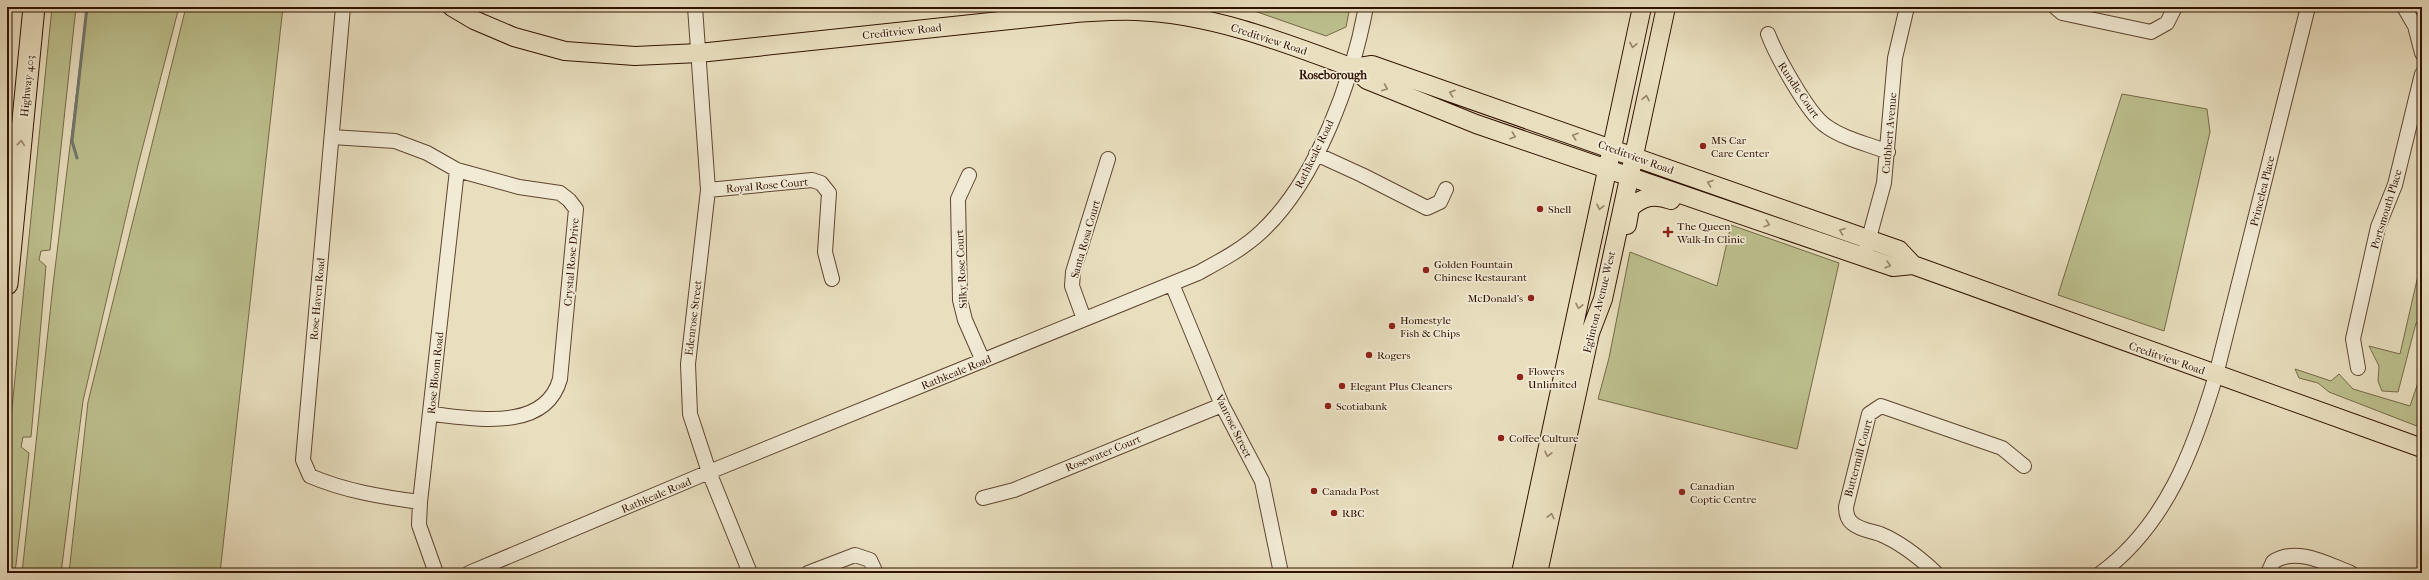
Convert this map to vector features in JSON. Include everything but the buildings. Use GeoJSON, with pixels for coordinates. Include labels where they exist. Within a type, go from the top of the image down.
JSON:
{"type":"FeatureCollection","features":[{"type":"Feature","properties":{"kind":"highway","name":"Highway 403"},"geometry":{"type":"LineString","coordinates":[[7,284],[34,7]]}},
{"type":"Feature","properties":{"kind":"main road","name":"Creditview Road"},"geometry":{"type":"LineString","coordinates":[[452,7],[474,20],[514,37],[565,50],[635,56],[699,53],[1076,13],[1135,10],[1170,14],[1238,27],[1352,68],[1367,80],[1444,112],[1722,210],[1866,249]]}},
{"type":"Feature","properties":{"kind":"main road","name":"Eglinton Avenue West"},"geometry":{"type":"LineString","coordinates":[[1521,573],[1642,7]]}},
{"type":"Feature","properties":{"kind":"main road","name":"Eglinton Avenue West"},"geometry":{"type":"LineString","coordinates":[[1538,573],[1590,333],[1603,299],[1666,7]]}},
{"type":"Feature","properties":{"kind":"main road","name":"Creditview Road"},"geometry":{"type":"LineString","coordinates":[[1352,68],[1372,65],[1612,148],[1866,249],[1893,267],[1913,265],[2422,448]]}},
{"type":"Feature","properties":{"kind":"main road"},"geometry":{"type":"LineString","coordinates":[[1612,255],[1621,251],[1630,208],[1647,197],[1662,197],[1704,212],[1722,210]]}},
{"type":"Feature","properties":{"kind":"street","name":"Rose Haven Road"},"geometry":{"type":"LineString","coordinates":[[343,7],[303,460],[310,476],[322,481],[363,494],[420,502]]}},
{"type":"Feature","properties":{"kind":"street","name":"Edenrose Street"},"geometry":{"type":"LineString","coordinates":[[695,7],[708,190],[688,364],[690,414],[709,472],[750,573]]}},
{"type":"Feature","properties":{"kind":"street","name":"Rathkeale Road"},"geometry":{"type":"LineString","coordinates":[[469,573],[709,472],[1172,284],[1198,273],[1237,251],[1261,232],[1288,205],[1304,180],[1352,68],[1366,7]]}},
{"type":"Feature","properties":{"kind":"street","name":"Cuthbert Avenue"},"geometry":{"type":"LineString","coordinates":[[1866,249],[1884,183],[1888,152],[1895,58],[1907,7]]}},
{"type":"Feature","properties":{"kind":"street"},"geometry":{"type":"LineString","coordinates":[[2056,7],[2062,13],[2151,32],[2167,23],[2175,7]]}},
{"type":"Feature","properties":{"kind":"street","name":"Princelea Place"},"geometry":{"type":"LineString","coordinates":[[2101,573],[2128,551],[2145,532],[2174,488],[2186,462],[2216,375],[2308,7]]}},
{"type":"Feature","properties":{"kind":"street"},"geometry":{"type":"LineString","coordinates":[[2404,7],[2415,26],[2422,53]]}},
{"type":"Feature","properties":{"kind":"street","name":"Rundle Court"},"geometry":{"type":"LineString","coordinates":[[1768,34],[1777,56],[1817,119],[1836,132],[1888,152]]}},
{"type":"Feature","properties":{"kind":"street","name":"Portsmouth Place"},"geometry":{"type":"LineString","coordinates":[[2358,368],[2353,339],[2378,227],[2396,185],[2422,74]]}},
{"type":"Feature","properties":{"kind":"street","name":"Crystal Rose Drive"},"geometry":{"type":"LineString","coordinates":[[332,137],[395,141],[427,153],[456,170],[512,185],[560,193],[569,200],[576,209],[560,379],[556,392],[548,402],[533,411],[511,418],[490,420],[431,414]]}},
{"type":"Feature","properties":{"kind":"street"},"geometry":{"type":"LineString","coordinates":[[1316,154],[1362,175],[1427,208],[1440,202],[1446,189]]}},
{"type":"Feature","properties":{"kind":"street","name":"Santa Rosa Court"},"geometry":{"type":"LineString","coordinates":[[1084,319],[1072,286],[1073,272],[1108,159]]}},
{"type":"Feature","properties":{"kind":"street","name":"Rose Bloom Road"},"geometry":{"type":"LineString","coordinates":[[436,573],[419,525],[420,502],[431,414],[456,170]]}},
{"type":"Feature","properties":{"kind":"street","name":"Silky Rose Court"},"geometry":{"type":"LineString","coordinates":[[969,175],[958,199],[960,300],[965,320],[983,361]]}},
{"type":"Feature","properties":{"kind":"street","name":"Royal Rose Court"},"geometry":{"type":"LineString","coordinates":[[708,190],[812,180],[821,183],[829,193],[825,252],[832,279]]}},
{"type":"Feature","properties":{"kind":"street","name":"Vanrose Street"},"geometry":{"type":"LineString","coordinates":[[1172,284],[1222,405],[1262,481],[1281,573]]}},
{"type":"Feature","properties":{"kind":"street","name":"Rosewater Court"},"geometry":{"type":"LineString","coordinates":[[983,498],[1014,490],[1222,405]]}},
{"type":"Feature","properties":{"kind":"street","name":"Buttermill Court"},"geometry":{"type":"LineString","coordinates":[[1936,573],[1921,559],[1900,545],[1881,535],[1857,527],[1850,522],[1846,514],[1846,507],[1870,414],[1881,406],[2002,448],[2024,466]]}},
{"type":"Feature","properties":{"kind":"street"},"geometry":{"type":"LineString","coordinates":[[2268,573],[2273,562],[2289,554],[2298,554],[2351,573]]}},
{"type":"Feature","properties":{"kind":"street"},"geometry":{"type":"LineString","coordinates":[[808,573],[855,555],[870,560],[876,573]]}},
{"type":"Feature","properties":{"kind":"green space"},"geometry":{"type":"Polygon","coordinates":[[[52,7],[76,7],[50,250],[41,251],[39,260],[46,266],[31,437],[23,437],[21,447],[29,453],[15,573],[7,573],[7,458],[52,7]]]}},
{"type":"Feature","properties":{"kind":"green space"},"geometry":{"type":"Polygon","coordinates":[[[87,7],[179,7],[138,165],[83,401],[61,573],[22,573],[53,285],[87,7]]]}},
{"type":"Feature","properties":{"kind":"green space"},"geometry":{"type":"Polygon","coordinates":[[[186,7],[283,7],[220,573],[69,573],[88,402],[186,7]]]}},
{"type":"Feature","properties":{"kind":"green space"},"geometry":{"type":"Polygon","coordinates":[[[1243,7],[1350,7],[1346,27],[1326,36],[1243,7]]]}},
{"type":"Feature","properties":{"kind":"green space"},"geometry":{"type":"Polygon","coordinates":[[[2122,94],[2207,109],[2210,132],[2164,331],[2058,295],[2122,94]]]}},
{"type":"Feature","properties":{"kind":"green space"},"geometry":{"type":"Polygon","coordinates":[[[1731,225],[1839,263],[1797,449],[1598,399],[1609,358],[1630,252],[1717,286],[1731,225]]]}},
{"type":"Feature","properties":{"kind":"green space"},"geometry":{"type":"Polygon","coordinates":[[[2422,258],[2422,322],[2416,323],[2398,392],[2382,391],[2378,381],[2379,366],[2369,346],[2400,354],[2422,258]]]}},
{"type":"Feature","properties":{"kind":"green space"},"geometry":{"type":"Polygon","coordinates":[[[2295,369],[2331,381],[2339,374],[2353,389],[2410,406],[2422,371],[2422,428],[2329,392],[2318,383],[2299,378],[2295,369]]]}},
{"type":"Feature","properties":{"kind":"waterway"},"geometry":{"type":"LineString","coordinates":[[77,158],[72,141],[87,7]]}},
{"type":"Feature","properties":{"kind":"place","name":"MS Car Care Center"},"geometry":{"type":"Point","coordinates":[1703,146]}},
{"type":"Feature","properties":{"kind":"place","name":"Shell"},"geometry":{"type":"Point","coordinates":[1540,209]}},
{"type":"Feature","properties":{"kind":"place","name":"The Queen Walk-In Clinic"},"geometry":{"type":"Point","coordinates":[1668,232]}},
{"type":"Feature","properties":{"kind":"place","name":"Golden Fountain Chinese Restaurant"},"geometry":{"type":"Point","coordinates":[1426,270]}},
{"type":"Feature","properties":{"kind":"place","name":"McDonald's"},"geometry":{"type":"Point","coordinates":[1531,298]}},
{"type":"Feature","properties":{"kind":"place","name":"Homestyle Fish & Chips"},"geometry":{"type":"Point","coordinates":[1392,326]}},
{"type":"Feature","properties":{"kind":"place","name":"Rogers"},"geometry":{"type":"Point","coordinates":[1369,355]}},
{"type":"Feature","properties":{"kind":"place","name":"Flowers Unlimited"},"geometry":{"type":"Point","coordinates":[1520,377]}},
{"type":"Feature","properties":{"kind":"place","name":"Elegant Plus Cleaners"},"geometry":{"type":"Point","coordinates":[1342,386]}},
{"type":"Feature","properties":{"kind":"place","name":"Scotiabank"},"geometry":{"type":"Point","coordinates":[1328,406]}},
{"type":"Feature","properties":{"kind":"place","name":"Coffee Culture"},"geometry":{"type":"Point","coordinates":[1501,438]}},
{"type":"Feature","properties":{"kind":"place","name":"Canada Post"},"geometry":{"type":"Point","coordinates":[1314,491]}},
{"type":"Feature","properties":{"kind":"place","name":"Canadian Coptic Centre"},"geometry":{"type":"Point","coordinates":[1682,492]}},
{"type":"Feature","properties":{"kind":"place","name":"RBC"},"geometry":{"type":"Point","coordinates":[1334,513]}},
{"type":"Feature","properties":{"kind":"district","name":"Roseborough"},"geometry":{"type":"Point","coordinates":[1333,75]}}]}
